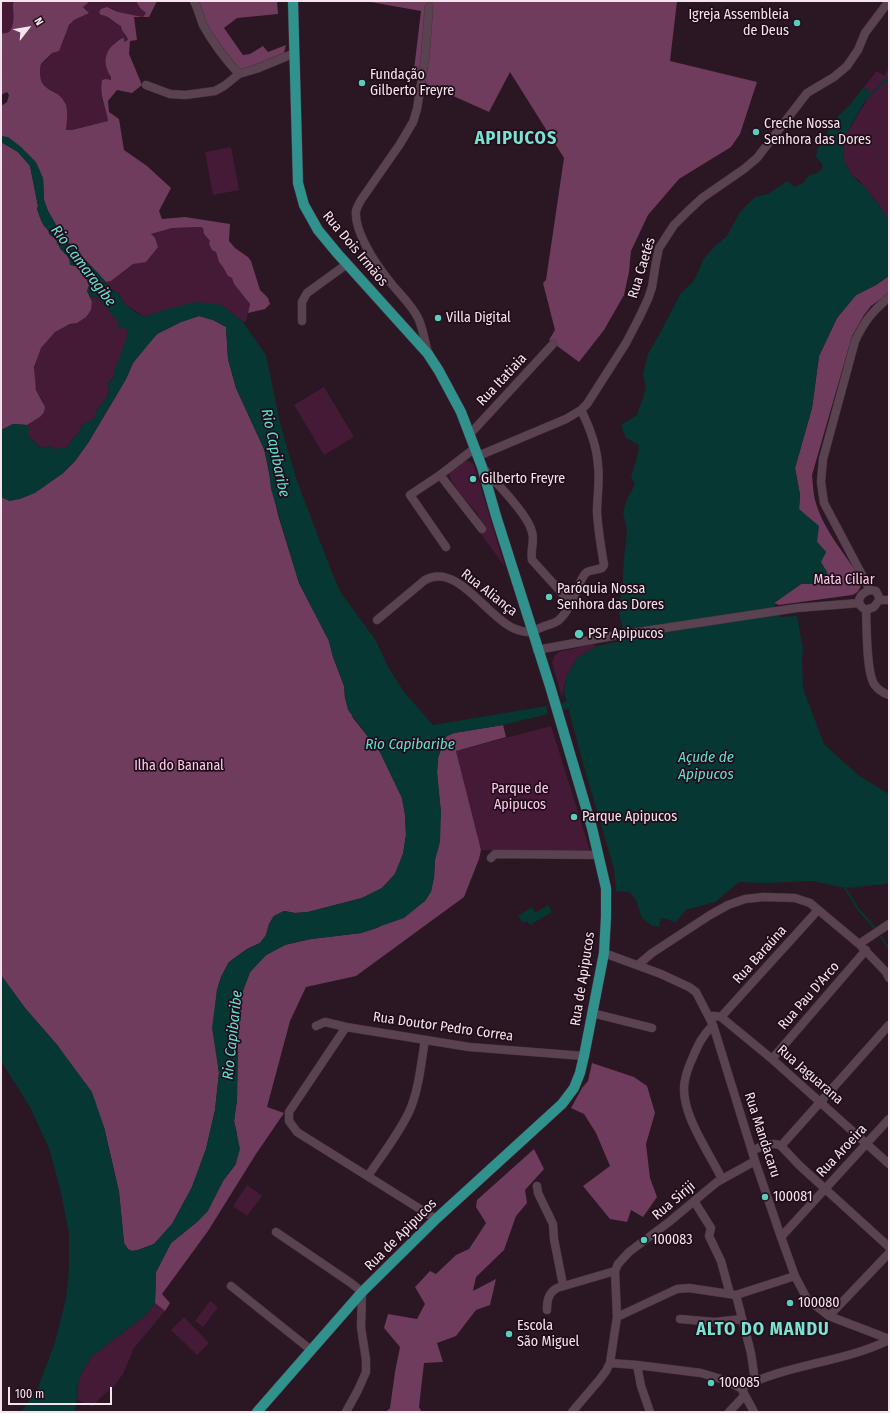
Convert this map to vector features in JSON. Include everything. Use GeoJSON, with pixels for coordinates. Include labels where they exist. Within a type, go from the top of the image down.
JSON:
{"type":"FeatureCollection","features":[{"type":"Feature","properties":{"kind":"main road","name":"Rua Dois Irmãos"},"geometry":{"type":"LineString","coordinates":[[293,1],[297,160],[300,195],[309,216],[318,230],[346,264],[428,354],[440,371],[474,444]]}},
{"type":"Feature","properties":{"kind":"main road","name":"Rua de Apipucos"},"geometry":{"type":"LineString","coordinates":[[257,1412],[362,1292],[436,1219],[562,1104],[574,1088],[580,1073],[584,1056],[604,953],[606,888],[599,855],[550,686],[474,444]]}},
{"type":"Feature","properties":{"kind":"street"},"geometry":{"type":"LineString","coordinates":[[194,1],[203,24],[212,39],[224,58],[239,74]]}},
{"type":"Feature","properties":{"kind":"street","name":"Rua Caetés"},"geometry":{"type":"LineString","coordinates":[[474,444],[566,419],[581,410],[587,404],[626,343],[639,318],[650,293],[659,248],[674,224],[702,198],[744,170],[756,158],[807,93],[834,77],[847,66],[858,50],[865,33],[889,1]]}},
{"type":"Feature","properties":{"kind":"street"},"geometry":{"type":"LineString","coordinates":[[428,354],[419,320],[400,293],[376,264],[363,238],[357,222],[356,212],[361,200],[400,144],[413,122],[417,109],[429,7]]}},
{"type":"Feature","properties":{"kind":"street"},"geometry":{"type":"LineString","coordinates":[[146,85],[170,94],[185,95],[215,91],[239,74],[256,69],[295,53]]}},
{"type":"Feature","properties":{"kind":"street"},"geometry":{"type":"LineString","coordinates":[[302,321],[302,302],[307,293],[346,264]]}},
{"type":"Feature","properties":{"kind":"street"},"geometry":{"type":"LineString","coordinates":[[870,590],[824,504],[821,482],[823,459],[855,341],[872,312],[889,297]]}},
{"type":"Feature","properties":{"kind":"street","name":"Rua Itatiaia"},"geometry":{"type":"LineString","coordinates":[[474,444],[553,344]]}},
{"type":"Feature","properties":{"kind":"street"},"geometry":{"type":"LineString","coordinates":[[532,631],[558,621],[571,603],[583,576],[589,571],[602,568],[604,565],[597,512],[599,467],[590,427],[581,410]]}},
{"type":"Feature","properties":{"kind":"street"},"geometry":{"type":"LineString","coordinates":[[446,547],[410,496],[440,475],[468,452],[474,444]]}},
{"type":"Feature","properties":{"kind":"street"},"geometry":{"type":"LineString","coordinates":[[482,467],[528,521],[533,534],[531,554],[532,560],[571,603]]}},
{"type":"Feature","properties":{"kind":"street"},"geometry":{"type":"LineString","coordinates":[[440,475],[482,529]]}},
{"type":"Feature","properties":{"kind":"street","name":"Rua Aliança"},"geometry":{"type":"LineString","coordinates":[[377,620],[430,576],[438,576],[454,580],[462,585],[506,625],[524,631],[532,631]]}},
{"type":"Feature","properties":{"kind":"street"},"geometry":{"type":"LineString","coordinates":[[859,603],[861,595],[865,592],[870,590],[876,591],[879,600],[874,607],[866,610]]}},
{"type":"Feature","properties":{"kind":"street"},"geometry":{"type":"LineString","coordinates":[[879,600],[889,600]]}},
{"type":"Feature","properties":{"kind":"street"},"geometry":{"type":"LineString","coordinates":[[538,650],[618,635],[797,608],[859,603],[866,610],[869,661],[872,680],[880,691],[889,695]]}},
{"type":"Feature","properties":{"kind":"street"},"geometry":{"type":"LineString","coordinates":[[491,858],[495,854],[599,855]]}},
{"type":"Feature","properties":{"kind":"street"},"geometry":{"type":"LineString","coordinates":[[604,953],[638,965],[652,953],[728,905],[745,899],[764,897],[795,898],[810,903],[866,950],[888,975]]}},
{"type":"Feature","properties":{"kind":"street","name":"Rua Baraúna"},"geometry":{"type":"LineString","coordinates":[[721,1018],[818,910]]}},
{"type":"Feature","properties":{"kind":"street"},"geometry":{"type":"LineString","coordinates":[[859,944],[889,924]]}},
{"type":"Feature","properties":{"kind":"street","name":"Rua Pau D'Arco"},"geometry":{"type":"LineString","coordinates":[[772,1058],[866,950]]}},
{"type":"Feature","properties":{"kind":"street","name":"Rua Mandacaru"},"geometry":{"type":"LineString","coordinates":[[638,965],[693,989],[703,1004],[713,1025],[781,1237],[795,1276],[807,1299],[829,1316],[889,1340]]}},
{"type":"Feature","properties":{"kind":"street"},"geometry":{"type":"LineString","coordinates":[[592,1013],[652,1028]]}},
{"type":"Feature","properties":{"kind":"street","name":"Rua Jaguarana"},"geometry":{"type":"LineString","coordinates":[[709,1016],[721,1018],[772,1058],[889,1164]]}},
{"type":"Feature","properties":{"kind":"street","name":"Rua Doutor Pedro Correa"},"geometry":{"type":"LineString","coordinates":[[316,1026],[325,1022],[346,1027],[468,1047],[584,1056]]}},
{"type":"Feature","properties":{"kind":"street"},"geometry":{"type":"LineString","coordinates":[[713,1025],[703,1036],[691,1061],[684,1081],[684,1094],[691,1123],[722,1179]]}},
{"type":"Feature","properties":{"kind":"street"},"geometry":{"type":"LineString","coordinates":[[781,1146],[889,1025]]}},
{"type":"Feature","properties":{"kind":"street"},"geometry":{"type":"LineString","coordinates":[[346,1027],[289,1112],[289,1121],[297,1132],[436,1219]]}},
{"type":"Feature","properties":{"kind":"street"},"geometry":{"type":"LineString","coordinates":[[368,1176],[398,1132],[409,1111],[415,1093],[425,1040]]}},
{"type":"Feature","properties":{"kind":"street","name":"Rua Aroeira"},"geometry":{"type":"LineString","coordinates":[[781,1237],[866,1142],[889,1119]]}},
{"type":"Feature","properties":{"kind":"street"},"geometry":{"type":"LineString","coordinates":[[753,1150],[775,1143],[781,1146],[824,1189],[889,1247]]}},
{"type":"Feature","properties":{"kind":"street","name":"Rua Siriji"},"geometry":{"type":"LineString","coordinates":[[615,1271],[618,1264],[629,1252],[670,1222],[722,1179],[756,1161]]}},
{"type":"Feature","properties":{"kind":"street"},"geometry":{"type":"LineString","coordinates":[[538,1186],[538,1193],[553,1224],[554,1239],[563,1285]]}},
{"type":"Feature","properties":{"kind":"street"},"geometry":{"type":"LineString","coordinates":[[694,1201],[712,1228],[709,1236],[721,1261],[742,1318],[751,1353],[755,1381]]}},
{"type":"Feature","properties":{"kind":"street"},"geometry":{"type":"LineString","coordinates":[[276,1232],[362,1292],[361,1327],[366,1360],[366,1372],[346,1412]]}},
{"type":"Feature","properties":{"kind":"street"},"geometry":{"type":"LineString","coordinates":[[829,1316],[889,1252]]}},
{"type":"Feature","properties":{"kind":"street"},"geometry":{"type":"LineString","coordinates":[[547,1310],[552,1290],[563,1285],[615,1271],[617,1316],[610,1363],[606,1371],[572,1412]]}},
{"type":"Feature","properties":{"kind":"street"},"geometry":{"type":"LineString","coordinates":[[617,1316],[677,1289],[689,1288],[733,1295],[795,1276]]}},
{"type":"Feature","properties":{"kind":"street"},"geometry":{"type":"LineString","coordinates":[[231,1286],[311,1350]]}},
{"type":"Feature","properties":{"kind":"street"},"geometry":{"type":"LineString","coordinates":[[680,1319],[715,1322],[742,1318]]}},
{"type":"Feature","properties":{"kind":"street"},"geometry":{"type":"LineString","coordinates":[[729,1412],[743,1392],[755,1381],[852,1355],[873,1348],[889,1340]]}},
{"type":"Feature","properties":{"kind":"street"},"geometry":{"type":"LineString","coordinates":[[610,1363],[637,1364],[701,1373],[721,1379],[743,1392],[754,1412]]}},
{"type":"Feature","properties":{"kind":"street"},"geometry":{"type":"LineString","coordinates":[[637,1364],[641,1386],[650,1412]]}},
{"type":"Feature","properties":{"kind":"green space"},"geometry":{"type":"Polygon","coordinates":[[[1,1],[14,1],[12,28],[6,33],[1,33],[1,1]]]}},
{"type":"Feature","properties":{"kind":"green space"},"geometry":{"type":"Polygon","coordinates":[[[14,1],[90,1],[83,7],[89,13],[74,20],[69,25],[59,51],[52,53],[40,66],[41,80],[43,84],[46,88],[59,95],[66,105],[66,130],[72,130],[108,121],[101,91],[102,80],[111,80],[106,65],[106,56],[107,52],[118,41],[124,38],[124,42],[128,40],[121,26],[109,18],[101,15],[99,12],[101,9],[107,7],[118,12],[143,17],[134,17],[137,40],[130,41],[129,54],[142,85],[132,93],[117,90],[108,101],[109,112],[119,119],[124,150],[147,166],[171,188],[159,211],[162,219],[185,217],[230,224],[229,241],[251,261],[260,290],[268,298],[270,304],[265,309],[248,313],[250,304],[219,262],[216,252],[212,250],[209,244],[210,241],[204,234],[203,228],[172,228],[151,234],[155,238],[158,247],[146,262],[133,264],[111,281],[106,282],[63,237],[48,211],[44,200],[43,178],[8,137],[1,137],[1,106],[7,102],[9,95],[7,92],[1,95],[1,33],[6,33],[12,28],[14,1]]]}},
{"type":"Feature","properties":{"kind":"green space"},"geometry":{"type":"Polygon","coordinates":[[[90,1],[136,1],[140,8],[146,13],[143,17],[118,12],[112,8],[102,15],[121,26],[128,40],[124,42],[124,38],[118,41],[109,49],[107,54],[106,66],[111,80],[101,88],[102,101],[107,111],[108,121],[72,130],[66,130],[67,115],[55,92],[43,86],[40,82],[39,71],[41,64],[49,58],[52,53],[59,50],[70,24],[87,10],[83,7],[90,1]]]}},
{"type":"Feature","properties":{"kind":"green space"},"geometry":{"type":"Polygon","coordinates":[[[136,1],[157,1],[149,17],[143,17],[146,13],[140,8],[136,1]]]}},
{"type":"Feature","properties":{"kind":"green space"},"geometry":{"type":"Polygon","coordinates":[[[199,1],[277,1],[278,14],[237,18],[224,28],[243,55],[250,54],[263,46],[268,52],[286,45],[284,53],[240,71],[206,26],[199,1]]]}},
{"type":"Feature","properties":{"kind":"green space"},"geometry":{"type":"Polygon","coordinates":[[[365,1],[677,1],[670,61],[757,82],[740,134],[731,147],[679,179],[648,215],[631,251],[629,272],[624,295],[604,330],[579,362],[549,340],[555,330],[543,283],[546,280],[564,158],[510,72],[489,112],[413,78],[421,11],[365,1]]]}},
{"type":"Feature","properties":{"kind":"green space"},"geometry":{"type":"Polygon","coordinates":[[[889,68],[889,221],[879,205],[859,180],[852,176],[844,161],[843,153],[845,136],[865,103],[868,89],[863,88],[877,71],[884,76],[889,68]]]}},
{"type":"Feature","properties":{"kind":"green space"},"geometry":{"type":"Polygon","coordinates":[[[1,142],[18,152],[30,166],[38,206],[37,209],[43,224],[48,230],[49,234],[57,240],[61,250],[67,254],[73,266],[76,265],[86,277],[89,286],[87,291],[92,302],[91,310],[86,317],[77,323],[70,324],[55,332],[41,348],[34,367],[36,390],[45,407],[44,412],[40,417],[27,425],[13,424],[1,430],[2,336],[1,142]]]}},
{"type":"Feature","properties":{"kind":"green space"},"geometry":{"type":"Polygon","coordinates":[[[231,147],[239,190],[213,195],[205,152],[231,147]]]}},
{"type":"Feature","properties":{"kind":"green space"},"geometry":{"type":"Polygon","coordinates":[[[172,228],[203,228],[204,234],[210,241],[209,245],[212,250],[216,252],[219,262],[228,276],[232,278],[234,284],[250,304],[246,321],[243,322],[222,305],[164,310],[145,317],[123,302],[120,295],[111,289],[106,282],[111,281],[133,264],[150,258],[151,234],[172,228]]]}},
{"type":"Feature","properties":{"kind":"green space","name":"Mata Ciliar"},"geometry":{"type":"Polygon","coordinates":[[[889,276],[889,293],[871,306],[852,336],[812,475],[814,497],[823,522],[862,580],[860,587],[856,593],[852,595],[779,605],[774,603],[801,584],[818,584],[827,572],[820,562],[826,552],[817,542],[807,517],[799,509],[800,495],[795,468],[812,408],[819,356],[837,318],[856,295],[876,285],[889,276]]]}},
{"type":"Feature","properties":{"kind":"green space"},"geometry":{"type":"Polygon","coordinates":[[[90,296],[103,299],[106,302],[111,302],[115,305],[114,309],[121,323],[116,328],[123,327],[129,332],[127,335],[130,343],[129,357],[122,359],[121,368],[108,383],[109,392],[103,403],[97,409],[94,419],[82,425],[78,434],[67,447],[56,449],[49,446],[42,448],[28,436],[27,425],[40,417],[43,405],[35,386],[34,374],[37,357],[39,352],[53,334],[87,315],[91,304],[90,296]]]}},
{"type":"Feature","properties":{"kind":"green space","name":"Ilha do Bananal"},"geometry":{"type":"Polygon","coordinates":[[[199,316],[213,320],[226,327],[228,359],[236,388],[264,449],[278,515],[299,583],[329,641],[333,657],[344,686],[345,698],[353,718],[380,752],[402,798],[406,835],[403,854],[395,874],[382,888],[362,898],[308,912],[295,913],[284,911],[274,916],[269,924],[266,935],[260,943],[247,949],[229,962],[221,977],[217,990],[213,1028],[219,1073],[215,1110],[206,1149],[192,1187],[172,1224],[154,1244],[132,1251],[128,1249],[124,1243],[119,1192],[104,1127],[58,1046],[25,1008],[1,975],[1,497],[10,501],[62,474],[75,461],[88,443],[126,379],[133,363],[147,345],[157,334],[181,322],[199,316]]]}},
{"type":"Feature","properties":{"kind":"green space"},"geometry":{"type":"Polygon","coordinates":[[[324,387],[354,437],[324,455],[294,405],[324,387]]]}},
{"type":"Feature","properties":{"kind":"green space"},"geometry":{"type":"Polygon","coordinates":[[[466,460],[474,465],[504,564],[481,534],[486,530],[486,527],[478,514],[465,500],[450,478],[449,473],[466,460]]]}},
{"type":"Feature","properties":{"kind":"green space"},"geometry":{"type":"Polygon","coordinates":[[[593,644],[597,646],[577,658],[566,677],[562,697],[552,663],[554,656],[559,652],[593,644]]]}},
{"type":"Feature","properties":{"kind":"green space"},"geometry":{"type":"Polygon","coordinates":[[[503,725],[506,737],[456,751],[481,850],[464,897],[356,976],[306,987],[290,1021],[267,1107],[284,1113],[256,1154],[208,1231],[162,1294],[170,1303],[165,1311],[155,1303],[156,1272],[171,1243],[197,1222],[207,1211],[223,1181],[236,1164],[237,1134],[234,1121],[237,1100],[238,1029],[241,996],[250,972],[266,955],[285,945],[310,939],[361,933],[377,928],[425,901],[431,891],[434,877],[441,813],[437,773],[438,758],[442,746],[441,743],[447,736],[454,733],[503,725]]]}},
{"type":"Feature","properties":{"kind":"green space","name":"Parque de Apipucos"},"geometry":{"type":"Polygon","coordinates":[[[551,726],[590,850],[586,853],[481,850],[456,751],[551,726]]]}},
{"type":"Feature","properties":{"kind":"green space"},"geometry":{"type":"Polygon","coordinates":[[[592,1063],[634,1077],[647,1086],[655,1113],[646,1144],[650,1178],[657,1197],[643,1217],[631,1210],[627,1222],[610,1219],[583,1186],[610,1166],[596,1133],[584,1114],[571,1108],[582,1088],[588,1081],[592,1063]]]}},
{"type":"Feature","properties":{"kind":"green space"},"geometry":{"type":"Polygon","coordinates":[[[534,1149],[544,1169],[525,1190],[527,1203],[516,1216],[504,1250],[476,1277],[473,1291],[496,1279],[490,1305],[476,1310],[456,1336],[437,1343],[443,1362],[424,1363],[419,1407],[422,1412],[386,1412],[390,1408],[400,1347],[384,1328],[388,1314],[417,1319],[425,1304],[415,1287],[430,1271],[436,1274],[456,1255],[469,1249],[486,1223],[476,1207],[477,1200],[534,1149]]]}},
{"type":"Feature","properties":{"kind":"green space"},"geometry":{"type":"Polygon","coordinates":[[[247,1185],[262,1196],[247,1216],[233,1206],[247,1185]]]}},
{"type":"Feature","properties":{"kind":"green space"},"geometry":{"type":"Polygon","coordinates":[[[210,1301],[218,1307],[203,1327],[195,1321],[210,1301]]]}},
{"type":"Feature","properties":{"kind":"green space"},"geometry":{"type":"Polygon","coordinates":[[[155,1303],[165,1311],[134,1348],[123,1374],[114,1386],[100,1398],[93,1407],[77,1400],[79,1378],[92,1356],[146,1315],[155,1303]]]}},
{"type":"Feature","properties":{"kind":"green space"},"geometry":{"type":"Polygon","coordinates":[[[184,1317],[209,1343],[197,1355],[171,1330],[184,1317]]]}},
{"type":"Feature","properties":{"kind":"water","name":"Açude de Apipucos"},"geometry":{"type":"Polygon","coordinates":[[[863,88],[868,89],[869,94],[845,136],[843,153],[844,161],[852,176],[864,186],[889,221],[889,276],[876,285],[856,295],[837,318],[819,356],[812,408],[795,468],[800,495],[799,509],[819,526],[817,542],[826,552],[821,562],[829,579],[818,584],[801,584],[774,603],[780,617],[797,616],[803,649],[803,688],[824,744],[858,775],[889,794],[889,883],[845,888],[812,881],[766,883],[739,882],[715,902],[686,910],[676,922],[661,918],[659,927],[651,925],[642,918],[636,900],[629,892],[616,891],[614,869],[564,692],[566,677],[577,658],[597,646],[625,640],[617,602],[622,595],[627,531],[623,512],[628,497],[635,485],[631,476],[637,458],[639,445],[626,438],[621,425],[637,415],[646,388],[643,374],[648,354],[681,293],[694,281],[704,258],[727,236],[740,212],[755,197],[768,194],[787,181],[794,187],[805,182],[809,176],[818,173],[821,170],[823,166],[816,157],[817,150],[828,132],[829,125],[849,106],[863,88]]]}},
{"type":"Feature","properties":{"kind":"water"},"geometry":{"type":"Polygon","coordinates":[[[2,136],[8,137],[20,146],[36,162],[43,178],[44,200],[48,211],[63,237],[99,274],[111,289],[120,295],[123,302],[135,312],[145,317],[164,310],[195,302],[222,305],[243,322],[266,355],[280,423],[296,478],[341,593],[375,639],[389,669],[405,693],[433,725],[546,706],[548,714],[503,725],[454,733],[447,736],[441,743],[442,745],[438,758],[437,773],[441,813],[440,842],[435,860],[431,892],[425,901],[404,918],[361,933],[312,939],[287,944],[266,955],[250,972],[241,996],[238,1029],[237,1100],[234,1121],[240,1149],[236,1163],[223,1181],[208,1211],[171,1243],[156,1272],[155,1303],[146,1315],[92,1356],[79,1378],[75,1412],[21,1412],[38,1388],[55,1342],[66,1299],[69,1269],[69,1233],[60,1188],[49,1148],[30,1107],[1,1061],[1,975],[25,1008],[58,1046],[92,1092],[104,1127],[119,1192],[124,1243],[128,1249],[132,1251],[154,1244],[172,1224],[192,1187],[206,1149],[215,1110],[219,1073],[212,1028],[217,990],[221,977],[229,962],[247,949],[260,943],[266,935],[269,924],[274,916],[284,911],[295,913],[308,912],[362,898],[382,888],[395,874],[403,854],[406,835],[405,815],[402,798],[380,752],[348,710],[344,685],[333,657],[329,641],[299,583],[271,489],[268,464],[264,449],[236,388],[228,359],[226,327],[213,320],[199,316],[181,322],[157,334],[133,363],[126,379],[113,401],[88,443],[75,461],[62,474],[35,493],[10,501],[1,497],[1,430],[13,424],[27,425],[29,428],[28,436],[42,448],[49,446],[56,449],[67,447],[78,434],[82,425],[94,419],[97,409],[103,403],[109,392],[108,383],[117,374],[122,366],[121,358],[124,359],[128,357],[129,355],[127,350],[130,348],[128,340],[129,337],[127,335],[128,331],[123,327],[115,329],[120,323],[114,309],[115,305],[111,302],[106,302],[103,299],[90,296],[87,291],[89,286],[87,280],[76,266],[70,265],[68,258],[59,247],[56,240],[49,234],[37,209],[38,206],[30,166],[18,152],[1,142],[2,136]]]}},
{"type":"Feature","properties":{"kind":"water"},"geometry":{"type":"Polygon","coordinates":[[[548,905],[552,912],[530,925],[527,921],[523,923],[518,916],[532,907],[535,913],[548,905]]]}},
{"type":"Feature","properties":{"kind":"waterway"},"geometry":{"type":"LineString","coordinates":[[866,99],[889,77]]}},
{"type":"Feature","properties":{"kind":"waterway","name":"Rio Camaragibe"},"geometry":{"type":"LineString","coordinates":[[100,290],[125,321]]}},
{"type":"Feature","properties":{"kind":"waterway","name":"Rio Capibaribe"},"geometry":{"type":"LineString","coordinates":[[120,373],[135,332]]}},
{"type":"Feature","properties":{"kind":"waterway"},"geometry":{"type":"LineString","coordinates":[[845,888],[858,909],[874,927]]}},
{"type":"Feature","properties":{"kind":"waterway"},"geometry":{"type":"LineString","coordinates":[[881,937],[889,949]]}},
{"type":"Feature","properties":{"kind":"place","name":"Igreja Assembleia de Deus"},"geometry":{"type":"Point","coordinates":[797,23]}},
{"type":"Feature","properties":{"kind":"place","name":"Fundação Gilberto Freyre"},"geometry":{"type":"Point","coordinates":[362,83]}},
{"type":"Feature","properties":{"kind":"place","name":"Creche Nossa Senhora das Dores"},"geometry":{"type":"Point","coordinates":[756,132]}},
{"type":"Feature","properties":{"kind":"place","name":"Villa Digital"},"geometry":{"type":"Point","coordinates":[438,318]}},
{"type":"Feature","properties":{"kind":"place","name":"Gilberto Freyre"},"geometry":{"type":"Point","coordinates":[473,479]}},
{"type":"Feature","properties":{"kind":"place","name":"Paróquia Nossa Senhora das Dores"},"geometry":{"type":"Point","coordinates":[549,597]}},
{"type":"Feature","properties":{"kind":"place","name":"PSF Apipucos"},"geometry":{"type":"Point","coordinates":[579,634]}},
{"type":"Feature","properties":{"kind":"place","name":"Parque Apipucos"},"geometry":{"type":"Point","coordinates":[574,817]}},
{"type":"Feature","properties":{"kind":"place","name":"100081"},"geometry":{"type":"Point","coordinates":[765,1197]}},
{"type":"Feature","properties":{"kind":"place","name":"100083"},"geometry":{"type":"Point","coordinates":[644,1240]}},
{"type":"Feature","properties":{"kind":"place","name":"100080"},"geometry":{"type":"Point","coordinates":[790,1303]}},
{"type":"Feature","properties":{"kind":"place","name":"Escola São Miguel"},"geometry":{"type":"Point","coordinates":[509,1334]}},
{"type":"Feature","properties":{"kind":"place","name":"100085"},"geometry":{"type":"Point","coordinates":[711,1383]}},
{"type":"Feature","properties":{"kind":"district","name":"APIPUCOS"},"geometry":{"type":"Point","coordinates":[516,139]}},
{"type":"Feature","properties":{"kind":"district","name":"ALTO DO MANDU"},"geometry":{"type":"Point","coordinates":[763,1330]}}]}
